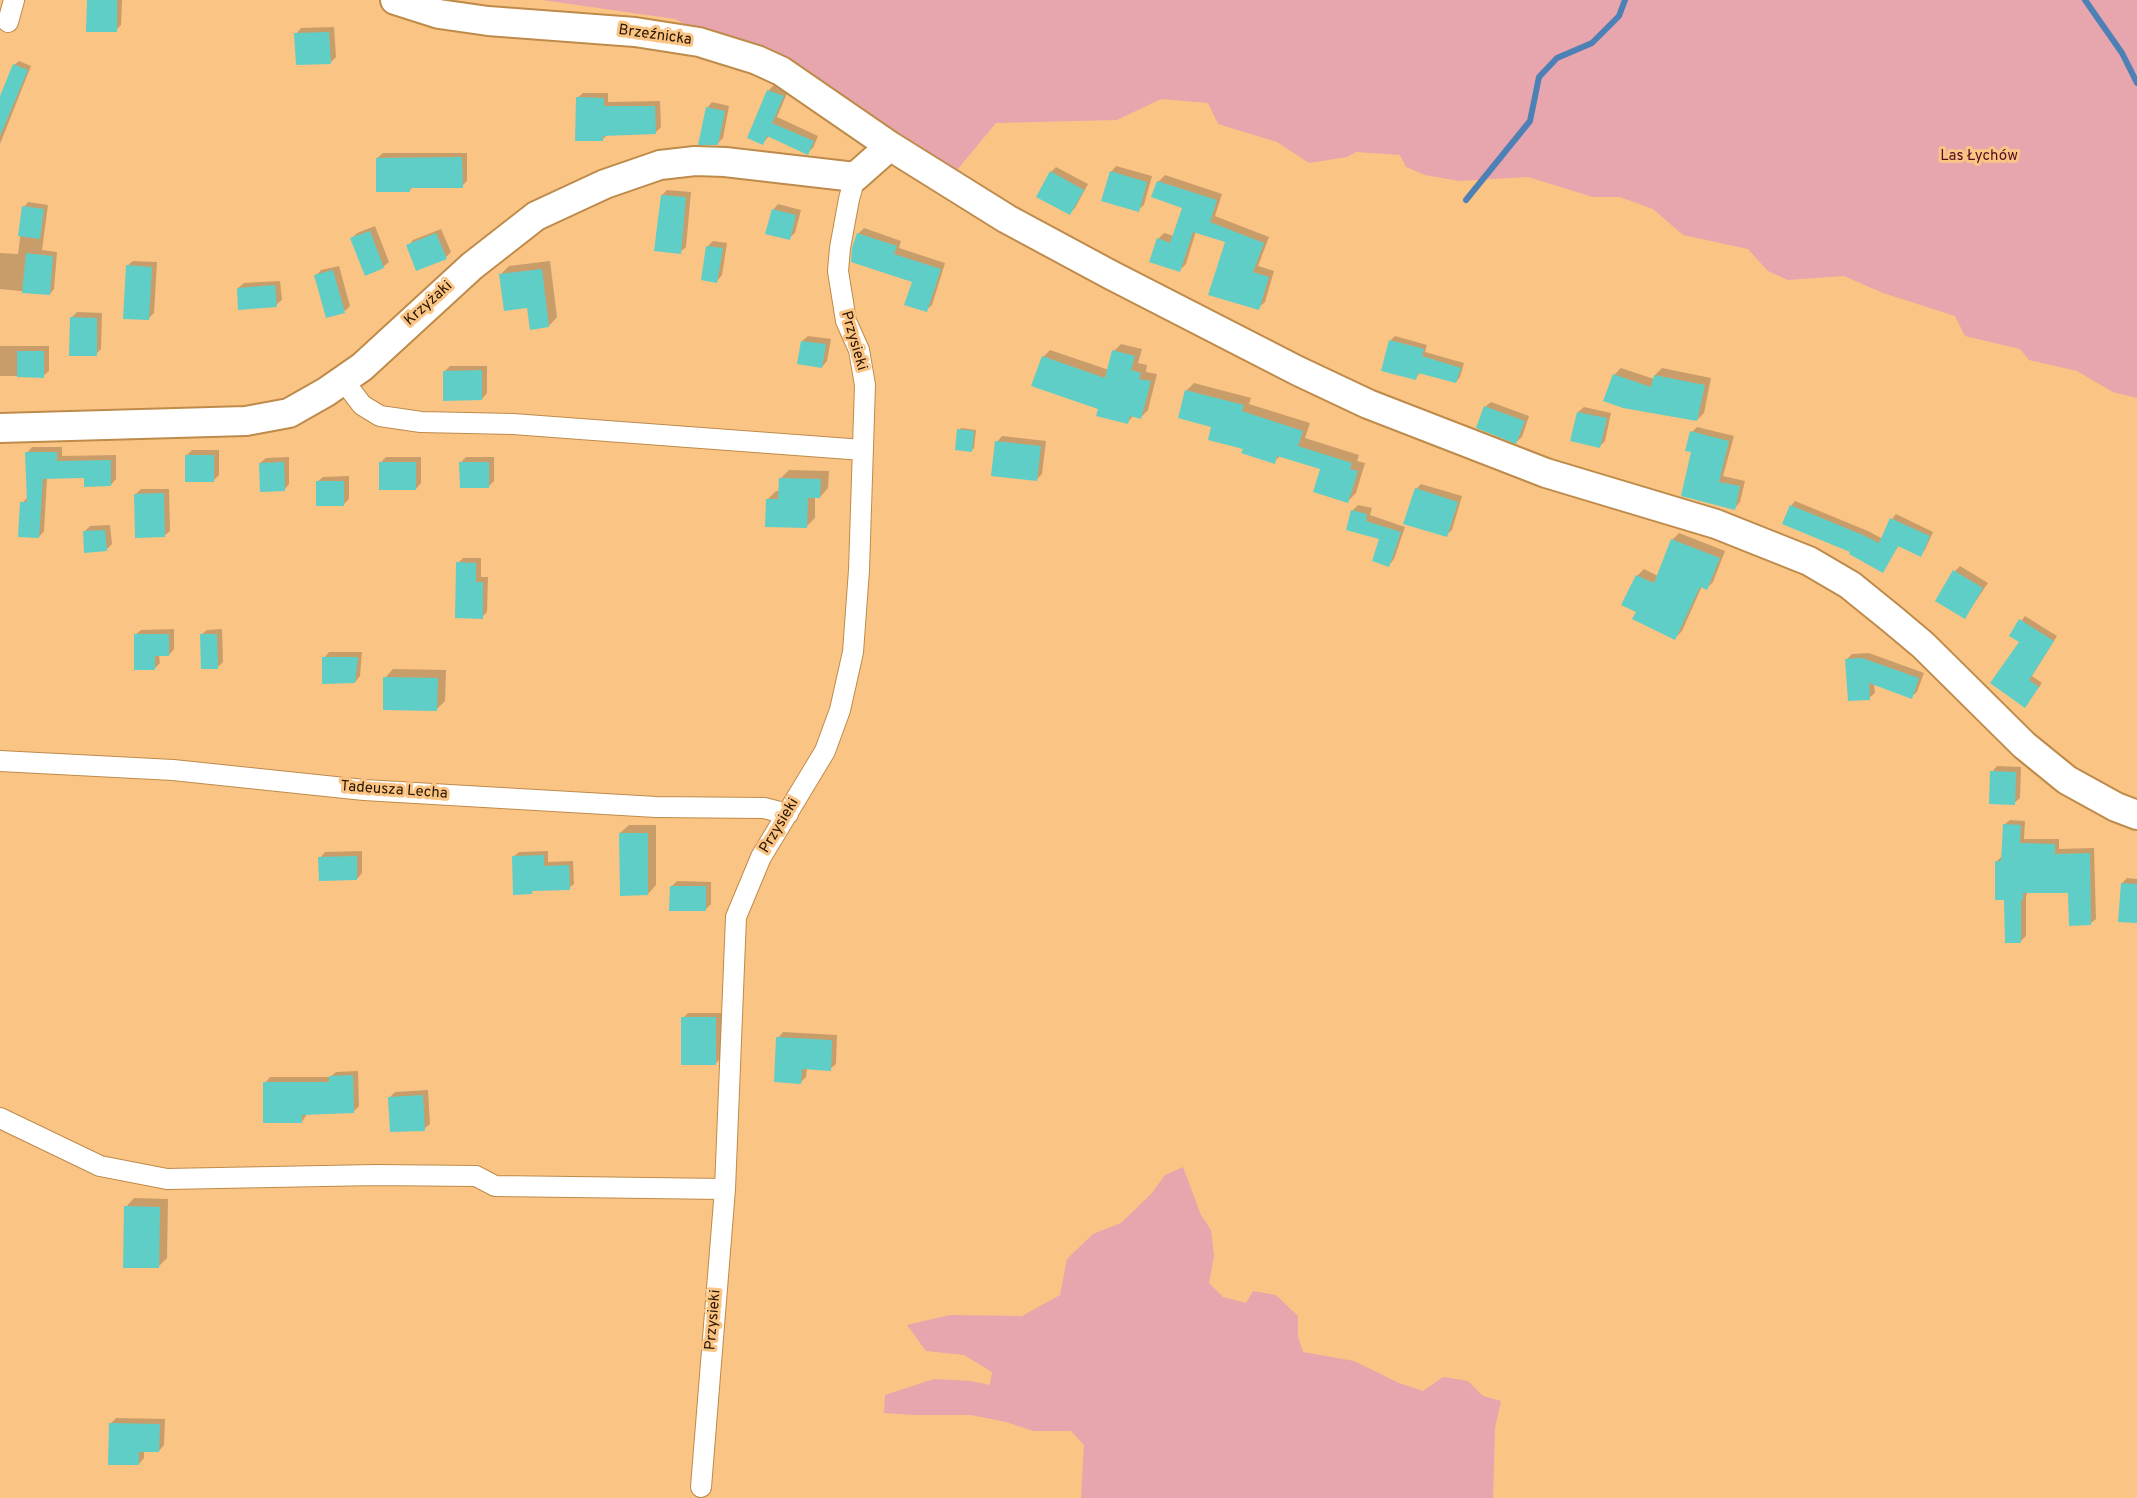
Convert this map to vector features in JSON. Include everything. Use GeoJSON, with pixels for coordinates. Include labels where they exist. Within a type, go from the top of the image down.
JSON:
{"type":"FeatureCollection","features":[{"type":"Feature","properties":{"kind":"street"},"geometry":{"type":"LineString","coordinates":[[8,22],[14,0]]}},
{"type":"Feature","properties":{"kind":"street","name":"Brzeźnicka"},"geometry":{"type":"LineString","coordinates":[[395,0],[439,14],[488,21],[635,32],[708,45],[758,60],[781,71],[890,146],[1007,219],[1298,371],[1368,404],[1546,472],[1716,524],[1809,561],[1850,585],[1923,645],[2024,745],[2067,780],[2116,807],[2137,815]]}},
{"type":"Feature","properties":{"kind":"street"},"geometry":{"type":"LineString","coordinates":[[855,177],[890,146]]}},
{"type":"Feature","properties":{"kind":"street","name":"Krzyżaki"},"geometry":{"type":"LineString","coordinates":[[0,428],[246,421],[289,413],[326,392],[362,367],[472,266],[536,216],[605,184],[660,165],[695,161],[725,162],[855,177]]}},
{"type":"Feature","properties":{"kind":"street","name":"Przysieki"},"geometry":{"type":"LineString","coordinates":[[701,1487],[725,1189],[736,918],[761,858],[825,752],[840,710],[853,652],[859,570],[865,385],[859,350],[846,321],[838,271],[843,228],[855,177]]}},
{"type":"Feature","properties":{"kind":"street"},"geometry":{"type":"LineString","coordinates":[[343,380],[362,405],[380,416],[421,422],[513,424],[863,450]]}},
{"type":"Feature","properties":{"kind":"street","name":"Tadeusza Lecha"},"geometry":{"type":"LineString","coordinates":[[0,761],[173,770],[364,790],[656,807],[764,808],[788,814]]}},
{"type":"Feature","properties":{"kind":"street"},"geometry":{"type":"LineString","coordinates":[[0,1118],[100,1166],[167,1179],[376,1175],[476,1176],[495,1186],[725,1189]]}},
{"type":"Feature","properties":{"kind":"green space","name":"Las Łychów"},"geometry":{"type":"Polygon","coordinates":[[[542,0],[2137,0],[2137,398],[2113,392],[2077,371],[2029,360],[2020,349],[1965,336],[1955,316],[1883,293],[1844,276],[1788,280],[1768,271],[1748,249],[1683,235],[1653,209],[1620,197],[1593,197],[1528,177],[1459,181],[1425,175],[1406,167],[1400,155],[1356,152],[1347,157],[1309,163],[1277,142],[1218,124],[1208,103],[1161,99],[1117,120],[996,123],[957,170],[783,63],[709,37],[675,19],[542,0]]]}},
{"type":"Feature","properties":{"kind":"green space"},"geometry":{"type":"Polygon","coordinates":[[[1183,1167],[1201,1215],[1211,1230],[1214,1256],[1209,1283],[1223,1297],[1246,1303],[1253,1291],[1276,1295],[1298,1316],[1298,1337],[1303,1352],[1354,1361],[1399,1383],[1423,1391],[1443,1377],[1468,1381],[1483,1396],[1501,1401],[1495,1428],[1493,1498],[1081,1498],[1084,1445],[1071,1431],[1033,1431],[1006,1422],[971,1415],[884,1413],[885,1395],[934,1379],[971,1381],[990,1385],[992,1372],[964,1355],[926,1351],[907,1325],[950,1315],[1022,1316],[1060,1295],[1067,1259],[1093,1234],[1121,1223],[1152,1193],[1165,1175],[1183,1167]]]}},
{"type":"Feature","properties":{"kind":"building"},"geometry":{"type":"Polygon","coordinates":[[[87,0],[117,0],[117,32],[86,32],[87,0]]]}},
{"type":"Feature","properties":{"kind":"building"},"geometry":{"type":"Polygon","coordinates":[[[329,32],[331,64],[296,65],[294,33],[329,32]]]}},
{"type":"Feature","properties":{"kind":"building"},"geometry":{"type":"Polygon","coordinates":[[[13,64],[28,70],[0,136],[0,96],[13,64]]]}},
{"type":"Feature","properties":{"kind":"building"},"geometry":{"type":"Polygon","coordinates":[[[767,90],[784,96],[772,123],[814,141],[808,155],[767,136],[763,145],[747,138],[767,90]]]}},
{"type":"Feature","properties":{"kind":"building"},"geometry":{"type":"Polygon","coordinates":[[[576,97],[604,98],[604,106],[655,106],[656,134],[603,136],[603,141],[575,141],[576,97]]]}},
{"type":"Feature","properties":{"kind":"building"},"geometry":{"type":"Polygon","coordinates":[[[706,107],[725,111],[718,145],[698,145],[706,107]]]}},
{"type":"Feature","properties":{"kind":"building"},"geometry":{"type":"Polygon","coordinates":[[[462,157],[463,188],[410,188],[410,192],[376,192],[376,158],[462,157]]]}},
{"type":"Feature","properties":{"kind":"building"},"geometry":{"type":"Polygon","coordinates":[[[1050,171],[1084,190],[1070,215],[1036,197],[1050,171]]]}},
{"type":"Feature","properties":{"kind":"building"},"geometry":{"type":"Polygon","coordinates":[[[1110,171],[1147,182],[1139,212],[1101,201],[1110,171]]]}},
{"type":"Feature","properties":{"kind":"building"},"geometry":{"type":"Polygon","coordinates":[[[1157,181],[1217,200],[1210,222],[1264,243],[1253,272],[1269,277],[1259,310],[1208,295],[1225,242],[1193,232],[1180,272],[1149,262],[1157,238],[1170,243],[1182,208],[1151,197],[1157,181]]]}},
{"type":"Feature","properties":{"kind":"building"},"geometry":{"type":"Polygon","coordinates":[[[661,195],[686,197],[681,254],[654,251],[661,195]]]}},
{"type":"Feature","properties":{"kind":"building"},"geometry":{"type":"Polygon","coordinates":[[[22,206],[44,209],[40,239],[18,236],[22,206]]]}},
{"type":"Feature","properties":{"kind":"building"},"geometry":{"type":"Polygon","coordinates":[[[772,209],[796,215],[790,240],[765,234],[772,209]]]}},
{"type":"Feature","properties":{"kind":"building"},"geometry":{"type":"Polygon","coordinates":[[[370,231],[384,268],[365,276],[350,238],[370,231]]]}},
{"type":"Feature","properties":{"kind":"building"},"geometry":{"type":"Polygon","coordinates":[[[436,233],[447,259],[416,271],[406,245],[436,233]]]}},
{"type":"Feature","properties":{"kind":"building"},"geometry":{"type":"Polygon","coordinates":[[[857,233],[897,246],[894,254],[941,269],[927,312],[904,305],[912,282],[851,262],[852,248],[857,233]]]}},
{"type":"Feature","properties":{"kind":"building"},"geometry":{"type":"Polygon","coordinates":[[[706,246],[723,248],[717,283],[701,280],[706,246]]]}},
{"type":"Feature","properties":{"kind":"building"},"geometry":{"type":"Polygon","coordinates":[[[26,253],[53,256],[50,295],[22,293],[26,253]]]}},
{"type":"Feature","properties":{"kind":"building"},"geometry":{"type":"Polygon","coordinates":[[[126,265],[152,267],[149,320],[123,319],[126,265]]]}},
{"type":"Feature","properties":{"kind":"building"},"geometry":{"type":"Polygon","coordinates":[[[542,269],[549,327],[530,330],[527,308],[504,311],[499,274],[542,269]]]}},
{"type":"Feature","properties":{"kind":"building"},"geometry":{"type":"Polygon","coordinates":[[[333,270],[345,313],[326,318],[314,275],[333,270]]]}},
{"type":"Feature","properties":{"kind":"building"},"geometry":{"type":"Polygon","coordinates":[[[275,285],[277,307],[238,310],[237,288],[275,285]]]}},
{"type":"Feature","properties":{"kind":"building"},"geometry":{"type":"Polygon","coordinates":[[[70,317],[97,318],[97,356],[69,356],[70,317]]]}},
{"type":"Feature","properties":{"kind":"building"},"geometry":{"type":"Polygon","coordinates":[[[1389,340],[1424,349],[1422,356],[1461,368],[1456,383],[1418,373],[1416,380],[1381,371],[1389,340]]]}},
{"type":"Feature","properties":{"kind":"building"},"geometry":{"type":"Polygon","coordinates":[[[801,341],[826,344],[822,368],[797,364],[801,341]]]}},
{"type":"Feature","properties":{"kind":"building"},"geometry":{"type":"Polygon","coordinates":[[[1112,350],[1135,356],[1131,370],[1141,373],[1139,379],[1151,381],[1141,419],[1130,416],[1128,424],[1096,416],[1098,409],[1031,386],[1042,356],[1105,378],[1112,350]]]}},
{"type":"Feature","properties":{"kind":"building"},"geometry":{"type":"Polygon","coordinates":[[[17,351],[44,351],[44,378],[17,377],[17,351]]]}},
{"type":"Feature","properties":{"kind":"building"},"geometry":{"type":"Polygon","coordinates":[[[482,370],[482,400],[443,401],[443,371],[482,370]]]}},
{"type":"Feature","properties":{"kind":"building"},"geometry":{"type":"Polygon","coordinates":[[[1613,374],[1651,387],[1654,375],[1705,385],[1697,421],[1623,408],[1603,401],[1613,374]]]}},
{"type":"Feature","properties":{"kind":"building"},"geometry":{"type":"Polygon","coordinates":[[[1185,390],[1244,405],[1242,411],[1303,431],[1298,446],[1352,463],[1350,469],[1358,471],[1348,503],[1313,492],[1320,469],[1277,456],[1275,464],[1241,453],[1243,449],[1208,440],[1211,427],[1178,418],[1185,390]]]}},
{"type":"Feature","properties":{"kind":"building"},"geometry":{"type":"Polygon","coordinates":[[[1484,406],[1525,421],[1516,444],[1476,428],[1484,406]]]}},
{"type":"Feature","properties":{"kind":"building"},"geometry":{"type":"Polygon","coordinates":[[[1577,412],[1607,418],[1600,448],[1570,441],[1577,412]]]}},
{"type":"Feature","properties":{"kind":"building"},"geometry":{"type":"Polygon","coordinates":[[[957,429],[974,431],[972,452],[955,450],[957,429]]]}},
{"type":"Feature","properties":{"kind":"building"},"geometry":{"type":"Polygon","coordinates":[[[1690,431],[1729,441],[1719,482],[1740,486],[1735,510],[1681,496],[1691,452],[1685,451],[1690,431]]]}},
{"type":"Feature","properties":{"kind":"building"},"geometry":{"type":"Polygon","coordinates":[[[995,441],[1041,446],[1037,481],[991,476],[995,441]]]}},
{"type":"Feature","properties":{"kind":"building"},"geometry":{"type":"Polygon","coordinates":[[[25,452],[57,452],[57,461],[111,460],[111,486],[84,487],[84,478],[43,479],[39,538],[18,537],[20,502],[27,502],[25,452]]]}},
{"type":"Feature","properties":{"kind":"building"},"geometry":{"type":"Polygon","coordinates":[[[185,455],[214,455],[214,482],[185,482],[185,455]]]}},
{"type":"Feature","properties":{"kind":"building"},"geometry":{"type":"Polygon","coordinates":[[[284,462],[285,491],[260,492],[259,463],[284,462]]]}},
{"type":"Feature","properties":{"kind":"building"},"geometry":{"type":"Polygon","coordinates":[[[379,462],[416,462],[416,490],[379,490],[379,462]]]}},
{"type":"Feature","properties":{"kind":"building"},"geometry":{"type":"Polygon","coordinates":[[[459,462],[489,462],[489,488],[460,488],[459,462]]]}},
{"type":"Feature","properties":{"kind":"building"},"geometry":{"type":"Polygon","coordinates":[[[779,478],[821,479],[820,498],[808,498],[807,528],[765,527],[766,499],[778,499],[779,478]]]}},
{"type":"Feature","properties":{"kind":"building"},"geometry":{"type":"Polygon","coordinates":[[[316,481],[344,481],[344,506],[316,506],[316,481]]]}},
{"type":"Feature","properties":{"kind":"building"},"geometry":{"type":"Polygon","coordinates":[[[1415,488],[1458,502],[1447,537],[1403,524],[1415,488]]]}},
{"type":"Feature","properties":{"kind":"building"},"geometry":{"type":"Polygon","coordinates":[[[164,493],[165,537],[135,538],[134,494],[164,493]]]}},
{"type":"Feature","properties":{"kind":"building"},"geometry":{"type":"Polygon","coordinates":[[[1790,505],[1879,543],[1890,518],[1930,536],[1921,557],[1898,546],[1883,573],[1849,554],[1850,552],[1782,524],[1790,505]]]}},
{"type":"Feature","properties":{"kind":"building"},"geometry":{"type":"Polygon","coordinates":[[[1351,510],[1367,514],[1366,521],[1401,532],[1389,567],[1372,561],[1379,539],[1346,530],[1351,510]]]}},
{"type":"Feature","properties":{"kind":"building"},"geometry":{"type":"Polygon","coordinates":[[[105,530],[107,551],[84,553],[83,531],[105,530]]]}},
{"type":"Feature","properties":{"kind":"building"},"geometry":{"type":"Polygon","coordinates":[[[1671,539],[1720,558],[1707,590],[1700,587],[1675,640],[1632,619],[1636,612],[1621,605],[1636,575],[1654,583],[1671,539]]]}},
{"type":"Feature","properties":{"kind":"building"},"geometry":{"type":"Polygon","coordinates":[[[456,562],[476,563],[476,582],[483,582],[483,619],[455,618],[456,562]]]}},
{"type":"Feature","properties":{"kind":"building"},"geometry":{"type":"Polygon","coordinates":[[[1953,570],[1983,588],[1965,619],[1935,601],[1953,570]]]}},
{"type":"Feature","properties":{"kind":"building"},"geometry":{"type":"Polygon","coordinates":[[[2019,619],[2054,641],[2029,680],[2039,687],[2025,708],[1990,683],[2019,642],[2009,636],[2019,619]]]}},
{"type":"Feature","properties":{"kind":"building"},"geometry":{"type":"Polygon","coordinates":[[[134,634],[169,634],[169,656],[155,656],[155,670],[134,670],[134,634]]]}},
{"type":"Feature","properties":{"kind":"building"},"geometry":{"type":"Polygon","coordinates":[[[200,634],[217,634],[218,669],[201,669],[200,634]]]}},
{"type":"Feature","properties":{"kind":"building"},"geometry":{"type":"Polygon","coordinates":[[[322,657],[358,657],[355,683],[322,684],[322,657]]]}},
{"type":"Feature","properties":{"kind":"building"},"geometry":{"type":"Polygon","coordinates":[[[1862,658],[1919,678],[1912,699],[1869,683],[1870,700],[1848,701],[1845,659],[1862,658]]]}},
{"type":"Feature","properties":{"kind":"building"},"geometry":{"type":"Polygon","coordinates":[[[383,677],[438,678],[437,711],[383,710],[383,677]]]}},
{"type":"Feature","properties":{"kind":"building"},"geometry":{"type":"Polygon","coordinates":[[[1990,771],[2016,772],[2015,805],[1989,804],[1990,771]]]}},
{"type":"Feature","properties":{"kind":"building"},"geometry":{"type":"Polygon","coordinates":[[[2003,824],[2021,825],[2020,843],[2055,844],[2055,854],[2090,853],[2091,925],[2069,926],[2068,893],[2023,893],[2021,943],[2005,943],[2004,900],[1995,900],[1995,861],[2001,861],[2003,824]]]}},
{"type":"Feature","properties":{"kind":"building"},"geometry":{"type":"Polygon","coordinates":[[[619,833],[648,833],[648,895],[620,896],[619,833]]]}},
{"type":"Feature","properties":{"kind":"building"},"geometry":{"type":"Polygon","coordinates":[[[544,855],[544,866],[569,865],[570,890],[532,891],[532,894],[513,895],[512,856],[544,855]]]}},
{"type":"Feature","properties":{"kind":"building"},"geometry":{"type":"Polygon","coordinates":[[[357,856],[357,880],[319,881],[318,857],[357,856]]]}},
{"type":"Feature","properties":{"kind":"building"},"geometry":{"type":"Polygon","coordinates":[[[2121,883],[2137,884],[2137,923],[2118,922],[2121,883]]]}},
{"type":"Feature","properties":{"kind":"building"},"geometry":{"type":"Polygon","coordinates":[[[670,886],[706,886],[706,911],[669,911],[670,886]]]}},
{"type":"Feature","properties":{"kind":"building"},"geometry":{"type":"Polygon","coordinates":[[[681,1017],[716,1017],[716,1065],[681,1065],[681,1017]]]}},
{"type":"Feature","properties":{"kind":"building"},"geometry":{"type":"Polygon","coordinates":[[[776,1037],[832,1040],[831,1071],[802,1069],[801,1084],[774,1082],[776,1037]]]}},
{"type":"Feature","properties":{"kind":"building"},"geometry":{"type":"Polygon","coordinates":[[[353,1075],[354,1113],[302,1115],[302,1123],[263,1123],[263,1082],[329,1082],[329,1076],[353,1075]]]}},
{"type":"Feature","properties":{"kind":"building"},"geometry":{"type":"Polygon","coordinates":[[[423,1095],[425,1131],[390,1132],[388,1097],[423,1095]]]}},
{"type":"Feature","properties":{"kind":"building"},"geometry":{"type":"Polygon","coordinates":[[[124,1206],[160,1207],[159,1268],[123,1268],[124,1206]]]}},
{"type":"Feature","properties":{"kind":"building"},"geometry":{"type":"Polygon","coordinates":[[[109,1423],[160,1424],[159,1452],[139,1452],[139,1465],[108,1465],[109,1423]]]}},
{"type":"Feature","properties":{"kind":"waterway"},"geometry":{"type":"LineString","coordinates":[[1466,200],[1530,121],[1539,77],[1557,58],[1592,43],[1619,16],[1625,0]]}},
{"type":"Feature","properties":{"kind":"waterway"},"geometry":{"type":"LineString","coordinates":[[2085,0],[2122,53],[2137,83]]}}]}
